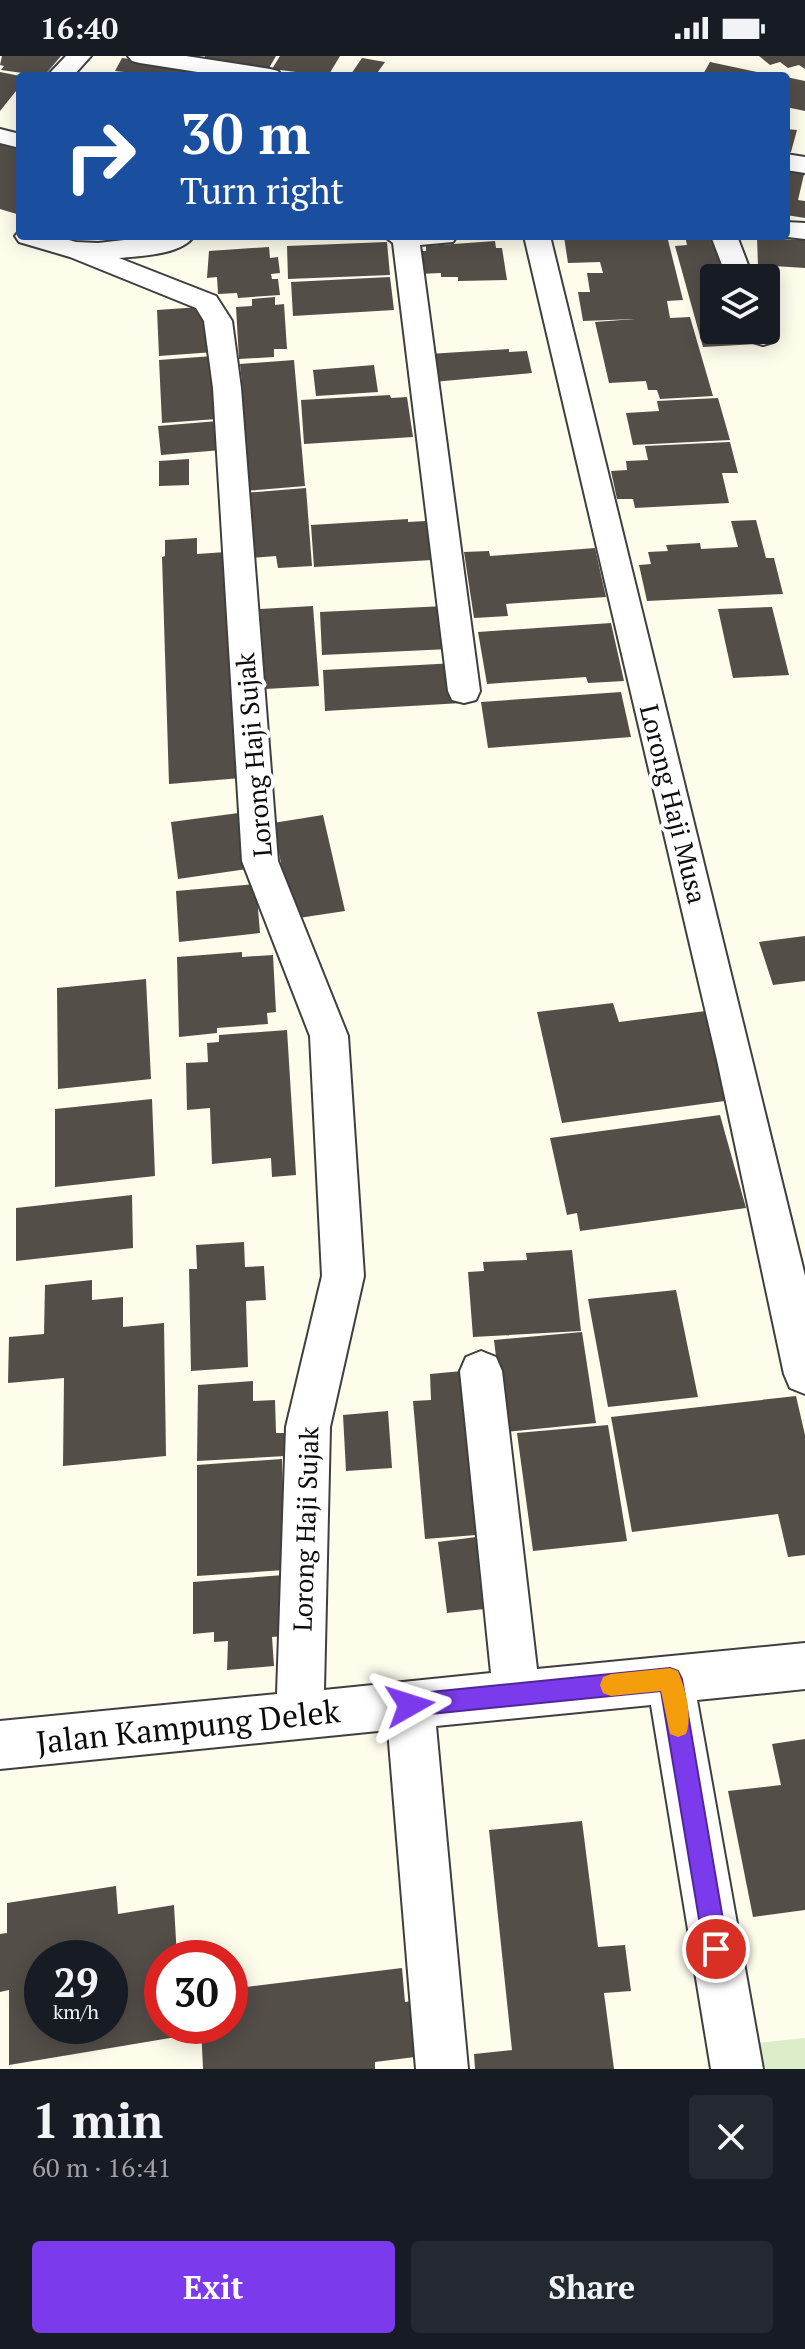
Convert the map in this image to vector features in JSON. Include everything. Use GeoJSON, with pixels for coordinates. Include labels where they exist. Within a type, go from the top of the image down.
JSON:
{"type":"FeatureCollection","features":[{"type":"Feature","properties":{"kind":"street"},"geometry":{"type":"LineString","coordinates":[[63,72],[79,56]]}},
{"type":"Feature","properties":{"kind":"street"},"geometry":{"type":"LineString","coordinates":[[140,56],[245,72]]}},
{"type":"Feature","properties":{"kind":"street"},"geometry":{"type":"LineString","coordinates":[[42,240],[79,251],[150,246],[176,240]]}},
{"type":"Feature","properties":{"kind":"street"},"geometry":{"type":"LineString","coordinates":[[402,240],[464,691]]}},
{"type":"Feature","properties":{"kind":"street","name":"Lorong Haji Musa"},"geometry":{"type":"LineString","coordinates":[[538,240],[572,367],[636,651],[779,1244],[805,1374]]}},
{"type":"Feature","properties":{"kind":"street"},"geometry":{"type":"LineString","coordinates":[[726,240],[735,264]]}},
{"type":"Feature","properties":{"kind":"street","name":"Lorong Haji Sujak"},"geometry":{"type":"LineString","coordinates":[[79,251],[206,302],[218,321],[227,388],[260,861],[329,1036],[343,1276],[308,1427],[300,1716]]}},
{"type":"Feature","properties":{"kind":"street"},"geometry":{"type":"LineString","coordinates":[[481,1371],[517,1695]]}},
{"type":"Feature","properties":{"kind":"street","name":"Jalan Kampung Delek"},"geometry":{"type":"LineString","coordinates":[[0,1745],[805,1666]]}},
{"type":"Feature","properties":{"kind":"street"},"geometry":{"type":"LineString","coordinates":[[670,1679],[737,2069]]}},
{"type":"Feature","properties":{"kind":"street"},"geometry":{"type":"LineString","coordinates":[[410,1705],[442,2069]]}},
{"type":"Feature","properties":{"kind":"green space"},"geometry":{"type":"Polygon","coordinates":[[[805,2038],[805,2069],[763,2069],[758,2043],[805,2038]]]}},
{"type":"Feature","properties":{"kind":"building"},"geometry":{"type":"Polygon","coordinates":[[[2,56],[61,56],[47,72],[1,70],[4,66],[0,65],[2,56]]]}},
{"type":"Feature","properties":{"kind":"building"},"geometry":{"type":"Polygon","coordinates":[[[205,56],[276,56],[269,68],[204,59],[205,56]]]}},
{"type":"Feature","properties":{"kind":"building"},"geometry":{"type":"Polygon","coordinates":[[[280,56],[340,56],[330,72],[272,69],[280,56]]]}},
{"type":"Feature","properties":{"kind":"building"},"geometry":{"type":"Polygon","coordinates":[[[759,56],[805,56],[805,69],[799,65],[788,68],[780,62],[770,65],[759,56]]]}},
{"type":"Feature","properties":{"kind":"building"},"geometry":{"type":"Polygon","coordinates":[[[122,58],[196,67],[193,72],[115,71],[122,58]]]}},
{"type":"Feature","properties":{"kind":"building"},"geometry":{"type":"Polygon","coordinates":[[[362,58],[385,62],[378,72],[352,72],[362,58]]]}},
{"type":"Feature","properties":{"kind":"building"},"geometry":{"type":"Polygon","coordinates":[[[710,62],[757,72],[704,72],[710,62]]]}},
{"type":"Feature","properties":{"kind":"building"},"geometry":{"type":"Polygon","coordinates":[[[0,72],[16,75],[16,91],[0,111],[0,72]]]}},
{"type":"Feature","properties":{"kind":"building"},"geometry":{"type":"Polygon","coordinates":[[[790,78],[805,81],[805,111],[790,108],[790,78]]]}},
{"type":"Feature","properties":{"kind":"building"},"geometry":{"type":"Polygon","coordinates":[[[790,129],[797,130],[791,152],[790,129]]]}},
{"type":"Feature","properties":{"kind":"building"},"geometry":{"type":"Polygon","coordinates":[[[0,141],[16,145],[16,214],[0,209],[0,141]]]}},
{"type":"Feature","properties":{"kind":"building"},"geometry":{"type":"Polygon","coordinates":[[[790,168],[805,170],[798,200],[805,201],[805,218],[790,216],[790,168]]]}},
{"type":"Feature","properties":{"kind":"building"},"geometry":{"type":"Polygon","coordinates":[[[564,240],[668,240],[683,300],[667,301],[670,318],[690,317],[713,396],[660,399],[657,390],[648,390],[646,381],[609,383],[595,322],[635,319],[583,321],[578,292],[590,292],[587,273],[603,273],[600,262],[568,263],[564,240]]]}},
{"type":"Feature","properties":{"kind":"building"},"geometry":{"type":"Polygon","coordinates":[[[686,240],[726,243],[732,264],[700,264],[700,336],[675,246],[687,245],[686,240]]]}},
{"type":"Feature","properties":{"kind":"building"},"geometry":{"type":"Polygon","coordinates":[[[757,240],[805,240],[805,268],[758,264],[757,240]]]}},
{"type":"Feature","properties":{"kind":"building"},"geometry":{"type":"Polygon","coordinates":[[[495,241],[496,248],[502,248],[507,280],[458,281],[458,277],[441,277],[441,273],[419,274],[416,251],[426,251],[426,246],[495,241]]]}},
{"type":"Feature","properties":{"kind":"building"},"geometry":{"type":"Polygon","coordinates":[[[387,242],[390,275],[288,279],[287,246],[387,242]]]}},
{"type":"Feature","properties":{"kind":"building"},"geometry":{"type":"Polygon","coordinates":[[[269,247],[270,258],[278,257],[280,273],[271,274],[272,279],[278,279],[280,295],[238,298],[237,293],[218,294],[217,277],[207,278],[209,251],[269,247]]]}},
{"type":"Feature","properties":{"kind":"building"},"geometry":{"type":"Polygon","coordinates":[[[390,277],[394,310],[293,316],[291,282],[390,277]]]}},
{"type":"Feature","properties":{"kind":"building"},"geometry":{"type":"Polygon","coordinates":[[[275,297],[275,305],[284,304],[287,349],[274,349],[274,357],[239,359],[236,307],[252,306],[252,299],[275,297]]]}},
{"type":"Feature","properties":{"kind":"building"},"geometry":{"type":"Polygon","coordinates":[[[200,307],[214,352],[159,356],[157,310],[200,307]]]}},
{"type":"Feature","properties":{"kind":"building"},"geometry":{"type":"Polygon","coordinates":[[[702,344],[757,344],[703,347],[702,344]]]}},
{"type":"Feature","properties":{"kind":"building"},"geometry":{"type":"Polygon","coordinates":[[[509,349],[509,352],[527,351],[532,373],[433,382],[428,354],[509,349]]]}},
{"type":"Feature","properties":{"kind":"building"},"geometry":{"type":"Polygon","coordinates":[[[213,356],[217,419],[162,423],[159,360],[213,356]]]}},
{"type":"Feature","properties":{"kind":"building"},"geometry":{"type":"Polygon","coordinates":[[[294,360],[305,486],[244,491],[240,364],[294,360]]]}},
{"type":"Feature","properties":{"kind":"building"},"geometry":{"type":"Polygon","coordinates":[[[374,365],[378,392],[316,396],[313,370],[374,365]]]}},
{"type":"Feature","properties":{"kind":"building"},"geometry":{"type":"Polygon","coordinates":[[[390,395],[391,398],[407,397],[413,437],[304,444],[301,400],[390,395]]]}},
{"type":"Feature","properties":{"kind":"building"},"geometry":{"type":"Polygon","coordinates":[[[718,398],[730,440],[633,445],[626,413],[659,411],[657,401],[718,398]]]}},
{"type":"Feature","properties":{"kind":"building"},"geometry":{"type":"Polygon","coordinates":[[[218,421],[222,450],[161,455],[158,426],[218,421]]]}},
{"type":"Feature","properties":{"kind":"building"},"geometry":{"type":"Polygon","coordinates":[[[730,442],[738,473],[722,473],[729,503],[635,508],[633,499],[617,499],[611,471],[627,470],[626,461],[648,460],[645,446],[730,442]]]}},
{"type":"Feature","properties":{"kind":"building"},"geometry":{"type":"Polygon","coordinates":[[[189,459],[189,485],[159,486],[159,461],[189,459]]]}},
{"type":"Feature","properties":{"kind":"building"},"geometry":{"type":"Polygon","coordinates":[[[306,488],[312,566],[278,568],[276,556],[250,558],[243,493],[306,488]]]}},
{"type":"Feature","properties":{"kind":"building"},"geometry":{"type":"Polygon","coordinates":[[[408,519],[408,522],[426,521],[432,560],[314,567],[311,525],[408,519]]]}},
{"type":"Feature","properties":{"kind":"building"},"geometry":{"type":"Polygon","coordinates":[[[756,520],[766,558],[774,558],[783,594],[647,601],[639,565],[651,564],[648,552],[668,551],[666,545],[700,543],[701,549],[738,547],[731,521],[756,520]]]}},
{"type":"Feature","properties":{"kind":"building"},"geometry":{"type":"Polygon","coordinates":[[[197,538],[197,554],[226,552],[241,778],[169,784],[162,557],[165,556],[165,540],[197,538]]]}},
{"type":"Feature","properties":{"kind":"building"},"geometry":{"type":"Polygon","coordinates":[[[595,548],[606,597],[506,604],[508,616],[474,618],[464,552],[489,551],[490,556],[595,548]]]}},
{"type":"Feature","properties":{"kind":"building"},"geometry":{"type":"Polygon","coordinates":[[[313,606],[319,686],[265,689],[260,609],[313,606]]]}},
{"type":"Feature","properties":{"kind":"building"},"geometry":{"type":"Polygon","coordinates":[[[445,606],[449,649],[322,655],[320,612],[445,606]]]}},
{"type":"Feature","properties":{"kind":"building"},"geometry":{"type":"Polygon","coordinates":[[[772,607],[789,675],[733,678],[718,609],[772,607]]]}},
{"type":"Feature","properties":{"kind":"building"},"geometry":{"type":"Polygon","coordinates":[[[611,623],[624,681],[588,683],[586,677],[487,684],[478,632],[611,623]]]}},
{"type":"Feature","properties":{"kind":"building"},"geometry":{"type":"Polygon","coordinates":[[[457,663],[462,703],[325,711],[323,670],[457,663]]]}},
{"type":"Feature","properties":{"kind":"building"},"geometry":{"type":"Polygon","coordinates":[[[621,692],[631,737],[488,748],[481,702],[621,692]]]}},
{"type":"Feature","properties":{"kind":"building"},"geometry":{"type":"Polygon","coordinates":[[[246,812],[254,868],[178,879],[171,822],[246,812]]]}},
{"type":"Feature","properties":{"kind":"building"},"geometry":{"type":"Polygon","coordinates":[[[323,815],[345,911],[292,919],[273,823],[323,815]]]}},
{"type":"Feature","properties":{"kind":"building"},"geometry":{"type":"Polygon","coordinates":[[[256,884],[260,933],[179,942],[176,891],[256,884]]]}},
{"type":"Feature","properties":{"kind":"building"},"geometry":{"type":"Polygon","coordinates":[[[805,936],[805,981],[773,985],[759,942],[805,936]]]}},
{"type":"Feature","properties":{"kind":"building"},"geometry":{"type":"Polygon","coordinates":[[[242,952],[242,957],[273,955],[276,1012],[267,1013],[268,1024],[217,1028],[217,1033],[179,1037],[177,957],[242,952]]]}},
{"type":"Feature","properties":{"kind":"building"},"geometry":{"type":"Polygon","coordinates":[[[146,979],[151,1079],[58,1089],[57,988],[146,979]]]}},
{"type":"Feature","properties":{"kind":"building"},"geometry":{"type":"Polygon","coordinates":[[[613,1003],[619,1022],[706,1011],[732,1100],[562,1123],[537,1012],[613,1003]]]}},
{"type":"Feature","properties":{"kind":"building"},"geometry":{"type":"Polygon","coordinates":[[[287,1030],[296,1175],[272,1177],[271,1158],[212,1164],[210,1108],[187,1110],[186,1063],[208,1062],[207,1043],[219,1042],[219,1035],[287,1030]]]}},
{"type":"Feature","properties":{"kind":"building"},"geometry":{"type":"Polygon","coordinates":[[[152,1099],[155,1176],[55,1187],[55,1109],[152,1099]]]}},
{"type":"Feature","properties":{"kind":"building"},"geometry":{"type":"Polygon","coordinates":[[[720,1115],[746,1208],[580,1231],[577,1213],[567,1215],[550,1138],[720,1115]]]}},
{"type":"Feature","properties":{"kind":"building"},"geometry":{"type":"Polygon","coordinates":[[[132,1195],[133,1248],[16,1261],[16,1208],[132,1195]]]}},
{"type":"Feature","properties":{"kind":"building"},"geometry":{"type":"Polygon","coordinates":[[[244,1242],[245,1267],[264,1266],[266,1300],[246,1301],[248,1367],[191,1371],[189,1269],[197,1269],[196,1245],[244,1242]]]}},
{"type":"Feature","properties":{"kind":"building"},"geometry":{"type":"Polygon","coordinates":[[[572,1250],[581,1331],[473,1337],[468,1272],[484,1271],[483,1262],[527,1260],[526,1253],[572,1250]]]}},
{"type":"Feature","properties":{"kind":"building"},"geometry":{"type":"Polygon","coordinates":[[[92,1280],[92,1300],[123,1297],[123,1327],[164,1323],[166,1456],[63,1466],[64,1378],[8,1383],[9,1337],[44,1334],[45,1285],[92,1280]]]}},
{"type":"Feature","properties":{"kind":"building"},"geometry":{"type":"Polygon","coordinates":[[[676,1290],[698,1397],[608,1407],[588,1299],[676,1290]]]}},
{"type":"Feature","properties":{"kind":"building"},"geometry":{"type":"Polygon","coordinates":[[[582,1332],[596,1423],[505,1432],[494,1340],[582,1332]]]}},
{"type":"Feature","properties":{"kind":"building"},"geometry":{"type":"Polygon","coordinates":[[[473,1370],[489,1534],[425,1539],[413,1401],[431,1400],[430,1374],[473,1370]]]}},
{"type":"Feature","properties":{"kind":"building"},"geometry":{"type":"Polygon","coordinates":[[[253,1381],[253,1401],[275,1400],[276,1433],[286,1433],[286,1456],[197,1461],[198,1385],[253,1381]]]}},
{"type":"Feature","properties":{"kind":"building"},"geometry":{"type":"Polygon","coordinates":[[[796,1396],[805,1435],[805,1555],[788,1557],[778,1514],[632,1532],[611,1417],[796,1396]]]}},
{"type":"Feature","properties":{"kind":"building"},"geometry":{"type":"Polygon","coordinates":[[[388,1411],[392,1468],[346,1471],[343,1415],[388,1411]]]}},
{"type":"Feature","properties":{"kind":"building"},"geometry":{"type":"Polygon","coordinates":[[[608,1425],[627,1541],[533,1551],[517,1433],[608,1425]]]}},
{"type":"Feature","properties":{"kind":"building"},"geometry":{"type":"Polygon","coordinates":[[[282,1459],[283,1505],[295,1505],[285,1570],[197,1576],[197,1465],[282,1459]]]}},
{"type":"Feature","properties":{"kind":"building"},"geometry":{"type":"Polygon","coordinates":[[[484,1536],[494,1608],[447,1613],[438,1542],[484,1536]]]}},
{"type":"Feature","properties":{"kind":"building"},"geometry":{"type":"Polygon","coordinates":[[[284,1575],[285,1636],[272,1637],[274,1666],[227,1670],[228,1641],[214,1642],[214,1632],[193,1634],[193,1582],[284,1575]]]}},
{"type":"Feature","properties":{"kind":"building"},"geometry":{"type":"Polygon","coordinates":[[[805,1739],[805,1910],[753,1917],[728,1791],[781,1785],[772,1744],[805,1739]]]}},
{"type":"Feature","properties":{"kind":"building"},"geometry":{"type":"Polygon","coordinates":[[[582,1821],[598,1947],[625,1945],[631,1991],[604,1993],[614,2069],[475,2069],[474,2054],[512,2050],[489,1830],[582,1821]]]}},
{"type":"Feature","properties":{"kind":"building"},"geometry":{"type":"Polygon","coordinates":[[[116,1886],[118,1914],[174,1905],[176,1940],[144,1940],[144,2042],[9,2065],[9,1990],[0,1992],[0,1934],[7,1933],[7,1903],[116,1886]]]}},
{"type":"Feature","properties":{"kind":"building"},"geometry":{"type":"Polygon","coordinates":[[[402,1968],[405,2002],[425,1999],[431,2055],[375,2062],[375,2069],[203,2069],[202,2044],[248,2044],[248,1987],[402,1968]]]}},
{"type":"Feature","properties":{"kind":"slow traffic"},"geometry":{"type":"LineString","coordinates":[[611,1685],[670,1679],[678,1726]]}},
{"type":"Feature","properties":{"kind":"route"},"geometry":{"type":"LineString","coordinates":[[410,1705],[670,1679],[716,1949]]}}]}
